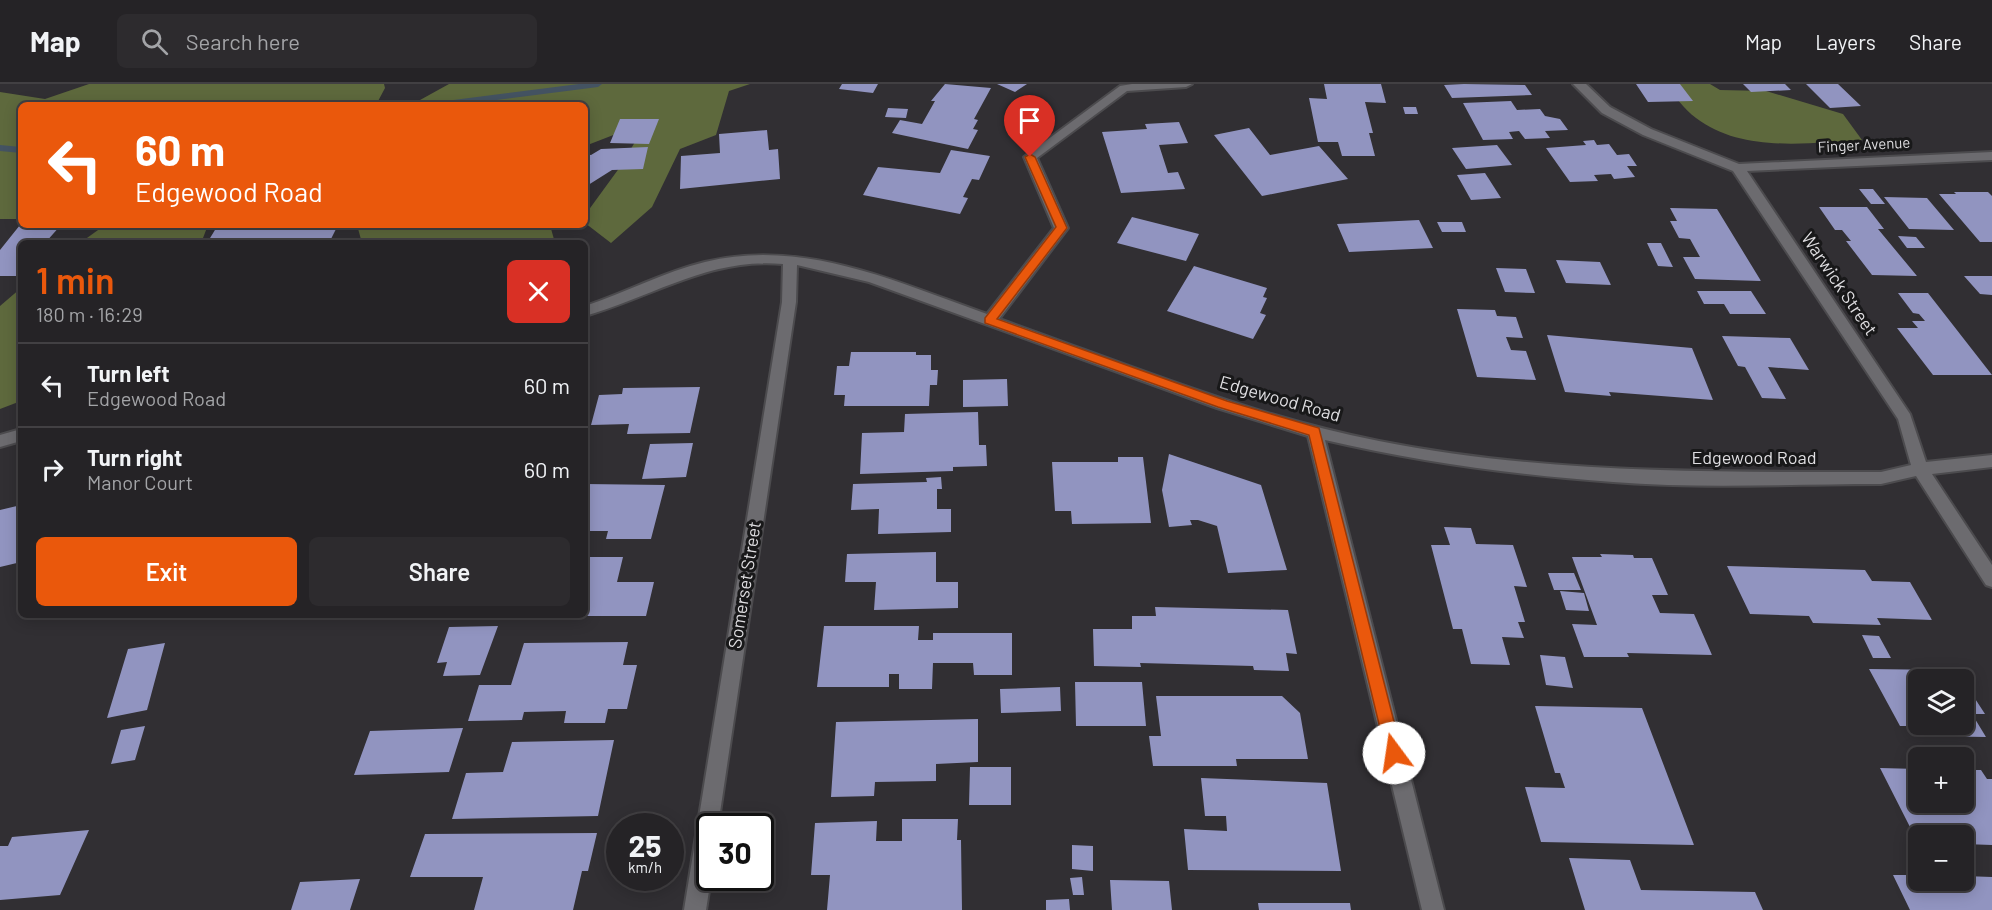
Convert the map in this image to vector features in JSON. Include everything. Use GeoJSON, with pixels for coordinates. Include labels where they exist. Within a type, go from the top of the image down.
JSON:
{"type":"FeatureCollection","features":[{"type":"Feature","properties":{"kind":"street"},"geometry":{"type":"LineString","coordinates":[[990,321],[1061,228],[1030,157],[1124,88],[1186,84]]}},
{"type":"Feature","properties":{"kind":"street"},"geometry":{"type":"LineString","coordinates":[[1579,84],[1606,110],[1647,132],[1738,168]]}},
{"type":"Feature","properties":{"kind":"street","name":"Finger Avenue"},"geometry":{"type":"LineString","coordinates":[[1738,168],[1992,156]]}},
{"type":"Feature","properties":{"kind":"street","name":"Warwick Street"},"geometry":{"type":"LineString","coordinates":[[1738,168],[1905,418],[1920,469],[1992,580]]}},
{"type":"Feature","properties":{"kind":"street","name":"Edgewood Road"},"geometry":{"type":"LineString","coordinates":[[588,310],[720,262],[759,257],[790,259],[832,266],[1222,404],[1315,432],[1379,447],[1460,460],[1614,476],[1881,478],[1920,469],[1992,461]]}},
{"type":"Feature","properties":{"kind":"street","name":"Somerset Street"},"geometry":{"type":"LineString","coordinates":[[695,910],[789,302],[790,259]]}},
{"type":"Feature","properties":{"kind":"street"},"geometry":{"type":"LineString","coordinates":[[1315,432],[1433,910]]}},
{"type":"Feature","properties":{"kind":"street"},"geometry":{"type":"LineString","coordinates":[[0,441],[18,436]]}},
{"type":"Feature","properties":{"kind":"green space"},"geometry":{"type":"Polygon","coordinates":[[[89,84],[384,84],[385,88],[378,102],[18,102],[18,219],[0,219],[0,92],[45,99],[89,84]]]}},
{"type":"Feature","properties":{"kind":"green space"},"geometry":{"type":"Polygon","coordinates":[[[449,84],[750,84],[729,91],[716,135],[680,149],[652,207],[611,243],[588,225],[588,211],[620,167],[647,122],[588,145],[588,102],[416,102],[449,84]]]}},
{"type":"Feature","properties":{"kind":"green space"},"geometry":{"type":"Polygon","coordinates":[[[1665,84],[1710,84],[1720,90],[1766,91],[1843,114],[1862,140],[1797,144],[1734,137],[1696,118],[1665,84]]]}},
{"type":"Feature","properties":{"kind":"green space"},"geometry":{"type":"Polygon","coordinates":[[[101,228],[207,228],[203,238],[199,240],[84,240],[101,228]]]}},
{"type":"Feature","properties":{"kind":"green space"},"geometry":{"type":"Polygon","coordinates":[[[358,228],[551,228],[554,240],[361,240],[358,228]]]}},
{"type":"Feature","properties":{"kind":"green space"},"geometry":{"type":"Polygon","coordinates":[[[18,291],[18,402],[0,409],[0,306],[18,291]]]}},
{"type":"Feature","properties":{"kind":"building"},"geometry":{"type":"Polygon","coordinates":[[[842,84],[878,84],[873,93],[839,89],[842,84]]]}},
{"type":"Feature","properties":{"kind":"building"},"geometry":{"type":"Polygon","coordinates":[[[945,84],[991,88],[974,119],[978,120],[973,129],[978,130],[968,149],[892,133],[900,120],[922,124],[935,101],[931,101],[945,84]]]}},
{"type":"Feature","properties":{"kind":"building"},"geometry":{"type":"Polygon","coordinates":[[[997,84],[1027,84],[1015,92],[997,84]]]}},
{"type":"Feature","properties":{"kind":"building"},"geometry":{"type":"Polygon","coordinates":[[[1324,84],[1381,84],[1386,103],[1365,102],[1373,133],[1369,133],[1375,156],[1342,156],[1338,142],[1318,142],[1309,98],[1327,99],[1324,84]]]}},
{"type":"Feature","properties":{"kind":"building"},"geometry":{"type":"Polygon","coordinates":[[[1636,84],[1680,84],[1693,101],[1648,102],[1636,84]]]}},
{"type":"Feature","properties":{"kind":"building"},"geometry":{"type":"Polygon","coordinates":[[[1743,84],[1785,84],[1791,90],[1751,92],[1743,84]]]}},
{"type":"Feature","properties":{"kind":"building"},"geometry":{"type":"Polygon","coordinates":[[[1806,84],[1838,84],[1861,106],[1830,108],[1806,84]]]}},
{"type":"Feature","properties":{"kind":"building"},"geometry":{"type":"Polygon","coordinates":[[[1444,85],[1525,85],[1532,95],[1452,98],[1444,85]]]}},
{"type":"Feature","properties":{"kind":"building"},"geometry":{"type":"Polygon","coordinates":[[[1511,101],[1517,110],[1540,109],[1545,116],[1560,119],[1568,130],[1545,131],[1550,138],[1525,139],[1519,131],[1509,132],[1513,139],[1483,140],[1463,103],[1511,101]]]}},
{"type":"Feature","properties":{"kind":"building"},"geometry":{"type":"Polygon","coordinates":[[[1403,107],[1416,107],[1418,114],[1405,114],[1403,107]]]}},
{"type":"Feature","properties":{"kind":"building"},"geometry":{"type":"Polygon","coordinates":[[[888,108],[908,109],[906,118],[885,117],[888,108]]]}},
{"type":"Feature","properties":{"kind":"building"},"geometry":{"type":"Polygon","coordinates":[[[620,119],[659,119],[649,144],[610,143],[620,119]]]}},
{"type":"Feature","properties":{"kind":"building"},"geometry":{"type":"Polygon","coordinates":[[[1179,122],[1188,143],[1159,145],[1168,173],[1178,172],[1185,189],[1121,193],[1102,132],[1147,129],[1145,124],[1179,122]]]}},
{"type":"Feature","properties":{"kind":"building"},"geometry":{"type":"Polygon","coordinates":[[[1249,128],[1270,155],[1319,146],[1348,179],[1262,196],[1214,135],[1249,128]]]}},
{"type":"Feature","properties":{"kind":"building"},"geometry":{"type":"Polygon","coordinates":[[[767,130],[769,150],[778,149],[780,179],[680,189],[681,156],[720,153],[719,134],[767,130]]]}},
{"type":"Feature","properties":{"kind":"building"},"geometry":{"type":"Polygon","coordinates":[[[1594,140],[1597,145],[1609,144],[1617,155],[1629,154],[1637,166],[1627,166],[1635,177],[1614,179],[1611,174],[1594,175],[1598,181],[1570,182],[1546,148],[1586,145],[1583,141],[1594,140]]]}},
{"type":"Feature","properties":{"kind":"building"},"geometry":{"type":"Polygon","coordinates":[[[1497,145],[1512,165],[1466,169],[1452,148],[1497,145]]]}},
{"type":"Feature","properties":{"kind":"building"},"geometry":{"type":"Polygon","coordinates":[[[648,147],[643,169],[612,170],[588,185],[588,154],[601,149],[648,147]]]}},
{"type":"Feature","properties":{"kind":"building"},"geometry":{"type":"Polygon","coordinates":[[[951,150],[990,156],[979,180],[972,179],[963,197],[968,198],[960,214],[863,195],[878,167],[940,173],[951,150]]]}},
{"type":"Feature","properties":{"kind":"building"},"geometry":{"type":"Polygon","coordinates":[[[1485,173],[1501,198],[1471,200],[1457,175],[1485,173]]]}},
{"type":"Feature","properties":{"kind":"building"},"geometry":{"type":"Polygon","coordinates":[[[1859,189],[1873,189],[1885,204],[1871,204],[1859,189]]]}},
{"type":"Feature","properties":{"kind":"building"},"geometry":{"type":"Polygon","coordinates":[[[1954,192],[1988,192],[1992,196],[1992,242],[1980,242],[1939,194],[1956,194],[1954,192]]]}},
{"type":"Feature","properties":{"kind":"building"},"geometry":{"type":"Polygon","coordinates":[[[1884,197],[1927,198],[1954,230],[1909,229],[1884,197]]]}},
{"type":"Feature","properties":{"kind":"building"},"geometry":{"type":"Polygon","coordinates":[[[1819,207],[1867,207],[1884,229],[1878,229],[1917,276],[1872,275],[1846,241],[1851,241],[1842,230],[1835,230],[1819,207]]]}},
{"type":"Feature","properties":{"kind":"building"},"geometry":{"type":"Polygon","coordinates":[[[1670,208],[1717,209],[1761,281],[1695,279],[1683,257],[1700,257],[1690,239],[1679,238],[1670,221],[1677,221],[1670,208]]]}},
{"type":"Feature","properties":{"kind":"building"},"geometry":{"type":"Polygon","coordinates":[[[1132,217],[1199,234],[1186,261],[1117,243],[1132,217]]]}},
{"type":"Feature","properties":{"kind":"building"},"geometry":{"type":"Polygon","coordinates":[[[1419,220],[1433,248],[1349,252],[1337,224],[1419,220]]]}},
{"type":"Feature","properties":{"kind":"building"},"geometry":{"type":"Polygon","coordinates":[[[1437,222],[1462,222],[1466,232],[1442,232],[1437,222]]]}},
{"type":"Feature","properties":{"kind":"building"},"geometry":{"type":"Polygon","coordinates":[[[18,228],[58,228],[48,240],[18,240],[17,276],[0,276],[0,250],[18,228]]]}},
{"type":"Feature","properties":{"kind":"building"},"geometry":{"type":"Polygon","coordinates":[[[216,228],[336,228],[330,240],[209,240],[216,228]]]}},
{"type":"Feature","properties":{"kind":"building"},"geometry":{"type":"Polygon","coordinates":[[[1898,236],[1916,237],[1925,248],[1907,248],[1898,236]]]}},
{"type":"Feature","properties":{"kind":"building"},"geometry":{"type":"Polygon","coordinates":[[[1647,243],[1661,243],[1673,267],[1658,266],[1647,243]]]}},
{"type":"Feature","properties":{"kind":"building"},"geometry":{"type":"Polygon","coordinates":[[[1556,260],[1600,262],[1611,285],[1566,283],[1556,260]]]}},
{"type":"Feature","properties":{"kind":"building"},"geometry":{"type":"Polygon","coordinates":[[[1194,266],[1267,288],[1263,297],[1267,298],[1260,313],[1266,315],[1253,339],[1167,311],[1194,266]]]}},
{"type":"Feature","properties":{"kind":"building"},"geometry":{"type":"Polygon","coordinates":[[[1496,268],[1526,269],[1535,293],[1505,292],[1496,268]]]}},
{"type":"Feature","properties":{"kind":"building"},"geometry":{"type":"Polygon","coordinates":[[[1964,276],[1992,276],[1992,295],[1980,294],[1964,276]]]}},
{"type":"Feature","properties":{"kind":"building"},"geometry":{"type":"Polygon","coordinates":[[[1697,291],[1751,291],[1766,314],[1730,314],[1724,304],[1704,304],[1697,291]]]}},
{"type":"Feature","properties":{"kind":"building"},"geometry":{"type":"Polygon","coordinates":[[[1898,293],[1928,293],[1992,375],[1933,375],[1897,328],[1918,328],[1912,321],[1925,321],[1919,314],[1913,313],[1898,293]]]}},
{"type":"Feature","properties":{"kind":"building"},"geometry":{"type":"Polygon","coordinates":[[[1457,309],[1495,310],[1497,316],[1516,317],[1523,338],[1506,337],[1511,350],[1526,351],[1536,380],[1477,377],[1457,309]]]}},
{"type":"Feature","properties":{"kind":"building"},"geometry":{"type":"Polygon","coordinates":[[[1547,335],[1692,348],[1713,400],[1609,392],[1611,396],[1565,392],[1547,335]]]}},
{"type":"Feature","properties":{"kind":"building"},"geometry":{"type":"Polygon","coordinates":[[[1722,336],[1790,338],[1809,370],[1768,367],[1786,399],[1762,398],[1745,367],[1738,366],[1722,336]]]}},
{"type":"Feature","properties":{"kind":"building"},"geometry":{"type":"Polygon","coordinates":[[[851,352],[916,352],[916,355],[931,355],[931,370],[938,370],[937,385],[930,385],[929,406],[844,406],[845,395],[834,395],[837,366],[849,366],[851,352]]]}},
{"type":"Feature","properties":{"kind":"building"},"geometry":{"type":"Polygon","coordinates":[[[1007,379],[1008,406],[963,407],[963,380],[1007,379]]]}},
{"type":"Feature","properties":{"kind":"building"},"geometry":{"type":"Polygon","coordinates":[[[700,387],[690,433],[627,434],[629,424],[591,425],[599,395],[622,394],[623,388],[700,387]]]}},
{"type":"Feature","properties":{"kind":"building"},"geometry":{"type":"Polygon","coordinates":[[[978,412],[979,445],[986,445],[987,466],[953,467],[953,471],[860,474],[862,433],[904,432],[905,414],[978,412]]]}},
{"type":"Feature","properties":{"kind":"building"},"geometry":{"type":"Polygon","coordinates":[[[693,443],[686,477],[642,479],[650,444],[693,443]]]}},
{"type":"Feature","properties":{"kind":"building"},"geometry":{"type":"Polygon","coordinates":[[[1169,454],[1261,485],[1287,570],[1228,573],[1217,526],[1190,520],[1192,525],[1169,527],[1162,490],[1169,454]]]}},
{"type":"Feature","properties":{"kind":"building"},"geometry":{"type":"Polygon","coordinates":[[[1118,457],[1143,457],[1151,523],[1072,524],[1071,511],[1055,511],[1052,462],[1118,462],[1118,457]]]}},
{"type":"Feature","properties":{"kind":"building"},"geometry":{"type":"Polygon","coordinates":[[[941,477],[942,489],[937,489],[937,509],[951,509],[951,532],[878,534],[879,509],[851,510],[853,484],[927,482],[926,478],[941,477]]]}},
{"type":"Feature","properties":{"kind":"building"},"geometry":{"type":"Polygon","coordinates":[[[588,484],[665,485],[651,539],[606,539],[608,531],[588,531],[588,484]]]}},
{"type":"Feature","properties":{"kind":"building"},"geometry":{"type":"Polygon","coordinates":[[[18,506],[18,563],[0,567],[0,510],[18,506]]]}},
{"type":"Feature","properties":{"kind":"building"},"geometry":{"type":"Polygon","coordinates":[[[1444,527],[1471,528],[1476,544],[1513,545],[1527,587],[1514,586],[1525,622],[1518,622],[1524,638],[1502,637],[1510,665],[1471,664],[1462,629],[1453,629],[1431,545],[1450,545],[1444,527]]]}},
{"type":"Feature","properties":{"kind":"building"},"geometry":{"type":"Polygon","coordinates":[[[936,552],[936,582],[958,582],[958,608],[874,610],[876,582],[845,582],[847,554],[936,552]]]}},
{"type":"Feature","properties":{"kind":"building"},"geometry":{"type":"Polygon","coordinates":[[[1600,554],[1652,558],[1668,595],[1652,595],[1660,613],[1694,614],[1712,655],[1627,653],[1629,657],[1584,657],[1572,624],[1597,625],[1572,557],[1602,557],[1600,554]]]}},
{"type":"Feature","properties":{"kind":"building"},"geometry":{"type":"Polygon","coordinates":[[[588,557],[623,557],[617,582],[654,582],[646,616],[588,616],[588,557]]]}},
{"type":"Feature","properties":{"kind":"building"},"geometry":{"type":"Polygon","coordinates":[[[1727,566],[1865,570],[1872,581],[1910,582],[1932,620],[1877,618],[1881,625],[1813,623],[1809,616],[1750,614],[1727,566]]]}},
{"type":"Feature","properties":{"kind":"building"},"geometry":{"type":"Polygon","coordinates":[[[1548,573],[1574,573],[1581,590],[1554,590],[1548,573]]]}},
{"type":"Feature","properties":{"kind":"building"},"geometry":{"type":"Polygon","coordinates":[[[1560,591],[1584,593],[1589,611],[1566,610],[1560,591]]]}},
{"type":"Feature","properties":{"kind":"building"},"geometry":{"type":"Polygon","coordinates":[[[1155,607],[1288,610],[1297,654],[1286,653],[1289,671],[1254,670],[1253,666],[1140,663],[1141,667],[1094,666],[1093,629],[1132,629],[1132,616],[1156,616],[1155,607]]]}},
{"type":"Feature","properties":{"kind":"building"},"geometry":{"type":"Polygon","coordinates":[[[498,626],[480,675],[443,676],[447,662],[437,663],[449,627],[498,626]]]}},
{"type":"Feature","properties":{"kind":"building"},"geometry":{"type":"Polygon","coordinates":[[[824,626],[919,626],[918,640],[933,640],[933,633],[1012,633],[1012,675],[974,675],[973,663],[933,663],[932,689],[899,689],[899,674],[889,674],[889,687],[817,687],[824,626]]]}},
{"type":"Feature","properties":{"kind":"building"},"geometry":{"type":"Polygon","coordinates":[[[1862,635],[1879,636],[1891,658],[1873,658],[1862,635]]]}},
{"type":"Feature","properties":{"kind":"building"},"geometry":{"type":"Polygon","coordinates":[[[628,642],[623,665],[637,665],[627,709],[608,709],[605,723],[564,723],[566,711],[524,712],[522,720],[468,721],[479,685],[511,685],[524,643],[628,642]]]}},
{"type":"Feature","properties":{"kind":"building"},"geometry":{"type":"Polygon","coordinates":[[[165,643],[147,710],[107,718],[128,649],[165,643]]]}},
{"type":"Feature","properties":{"kind":"building"},"geometry":{"type":"Polygon","coordinates":[[[1540,655],[1565,657],[1573,688],[1546,685],[1540,655]]]}},
{"type":"Feature","properties":{"kind":"building"},"geometry":{"type":"Polygon","coordinates":[[[1869,669],[1908,670],[1908,726],[1900,726],[1869,669]]]}},
{"type":"Feature","properties":{"kind":"building"},"geometry":{"type":"Polygon","coordinates":[[[1075,682],[1142,682],[1146,726],[1076,726],[1075,682]]]}},
{"type":"Feature","properties":{"kind":"building"},"geometry":{"type":"Polygon","coordinates":[[[1060,687],[1061,711],[1001,713],[1000,689],[1060,687]]]}},
{"type":"Feature","properties":{"kind":"building"},"geometry":{"type":"Polygon","coordinates":[[[1156,696],[1282,696],[1300,713],[1308,759],[1236,759],[1237,766],[1153,766],[1149,736],[1161,736],[1156,696]]]}},
{"type":"Feature","properties":{"kind":"building"},"geometry":{"type":"Polygon","coordinates":[[[1974,697],[1985,714],[1974,714],[1974,697]]]}},
{"type":"Feature","properties":{"kind":"building"},"geometry":{"type":"Polygon","coordinates":[[[1535,706],[1642,708],[1694,845],[1541,842],[1525,787],[1565,788],[1560,773],[1555,773],[1535,706]]]}},
{"type":"Feature","properties":{"kind":"building"},"geometry":{"type":"Polygon","coordinates":[[[1974,717],[1986,737],[1924,736],[1974,735],[1974,717]]]}},
{"type":"Feature","properties":{"kind":"building"},"geometry":{"type":"Polygon","coordinates":[[[978,719],[978,762],[936,764],[936,781],[875,782],[874,796],[831,797],[836,722],[978,719]]]}},
{"type":"Feature","properties":{"kind":"building"},"geometry":{"type":"Polygon","coordinates":[[[145,726],[135,760],[111,764],[121,730],[145,726]]]}},
{"type":"Feature","properties":{"kind":"building"},"geometry":{"type":"Polygon","coordinates":[[[463,728],[449,772],[354,775],[370,731],[463,728]]]}},
{"type":"Feature","properties":{"kind":"building"},"geometry":{"type":"Polygon","coordinates":[[[614,740],[598,816],[452,819],[466,773],[503,772],[512,742],[614,740]]]}},
{"type":"Feature","properties":{"kind":"building"},"geometry":{"type":"Polygon","coordinates":[[[970,767],[1011,767],[1011,805],[969,805],[970,767]]]}},
{"type":"Feature","properties":{"kind":"building"},"geometry":{"type":"Polygon","coordinates":[[[1880,768],[1908,769],[1908,813],[1974,813],[1974,770],[1981,770],[1987,779],[1992,779],[1992,845],[1974,844],[1974,825],[1909,825],[1880,768]]]}},
{"type":"Feature","properties":{"kind":"building"},"geometry":{"type":"Polygon","coordinates":[[[1201,778],[1327,783],[1341,871],[1188,870],[1184,829],[1227,831],[1226,816],[1205,816],[1201,778]]]}},
{"type":"Feature","properties":{"kind":"building"},"geometry":{"type":"Polygon","coordinates":[[[902,819],[958,819],[957,840],[961,840],[962,910],[827,910],[830,875],[811,875],[815,823],[877,821],[876,841],[902,841],[902,819]]]}},
{"type":"Feature","properties":{"kind":"building"},"geometry":{"type":"Polygon","coordinates":[[[89,830],[60,895],[0,900],[0,846],[8,846],[12,837],[89,830]]]}},
{"type":"Feature","properties":{"kind":"building"},"geometry":{"type":"Polygon","coordinates":[[[597,833],[588,871],[582,871],[573,910],[474,910],[483,877],[410,877],[425,834],[597,833]]]}},
{"type":"Feature","properties":{"kind":"building"},"geometry":{"type":"Polygon","coordinates":[[[1072,845],[1093,846],[1093,871],[1072,869],[1072,845]]]}},
{"type":"Feature","properties":{"kind":"building"},"geometry":{"type":"Polygon","coordinates":[[[1569,858],[1630,860],[1641,890],[1755,892],[1763,910],[1585,910],[1569,858]]]}},
{"type":"Feature","properties":{"kind":"building"},"geometry":{"type":"Polygon","coordinates":[[[1893,875],[1908,875],[1908,891],[1974,891],[1974,876],[1992,877],[1992,910],[1910,910],[1893,875]]]}},
{"type":"Feature","properties":{"kind":"building"},"geometry":{"type":"Polygon","coordinates":[[[1082,877],[1084,895],[1073,895],[1070,878],[1082,877]]]}},
{"type":"Feature","properties":{"kind":"building"},"geometry":{"type":"Polygon","coordinates":[[[360,879],[350,910],[291,910],[300,882],[360,879]]]}},
{"type":"Feature","properties":{"kind":"building"},"geometry":{"type":"Polygon","coordinates":[[[1110,880],[1169,881],[1172,910],[1112,910],[1110,880]]]}},
{"type":"Feature","properties":{"kind":"building"},"geometry":{"type":"Polygon","coordinates":[[[1069,899],[1070,910],[1046,910],[1046,900],[1069,899]]]}},
{"type":"Feature","properties":{"kind":"building"},"geometry":{"type":"Polygon","coordinates":[[[1258,903],[1350,903],[1351,910],[1259,910],[1258,903]]]}},
{"type":"Feature","properties":{"kind":"waterway"},"geometry":{"type":"LineString","coordinates":[[461,102],[598,84]]}},
{"type":"Feature","properties":{"kind":"waterway"},"geometry":{"type":"LineString","coordinates":[[0,148],[18,150]]}},
{"type":"Feature","properties":{"kind":"route"},"geometry":{"type":"LineString","coordinates":[[1030,157],[1061,228],[990,321],[1222,404],[1315,432],[1394,753]]}}]}
